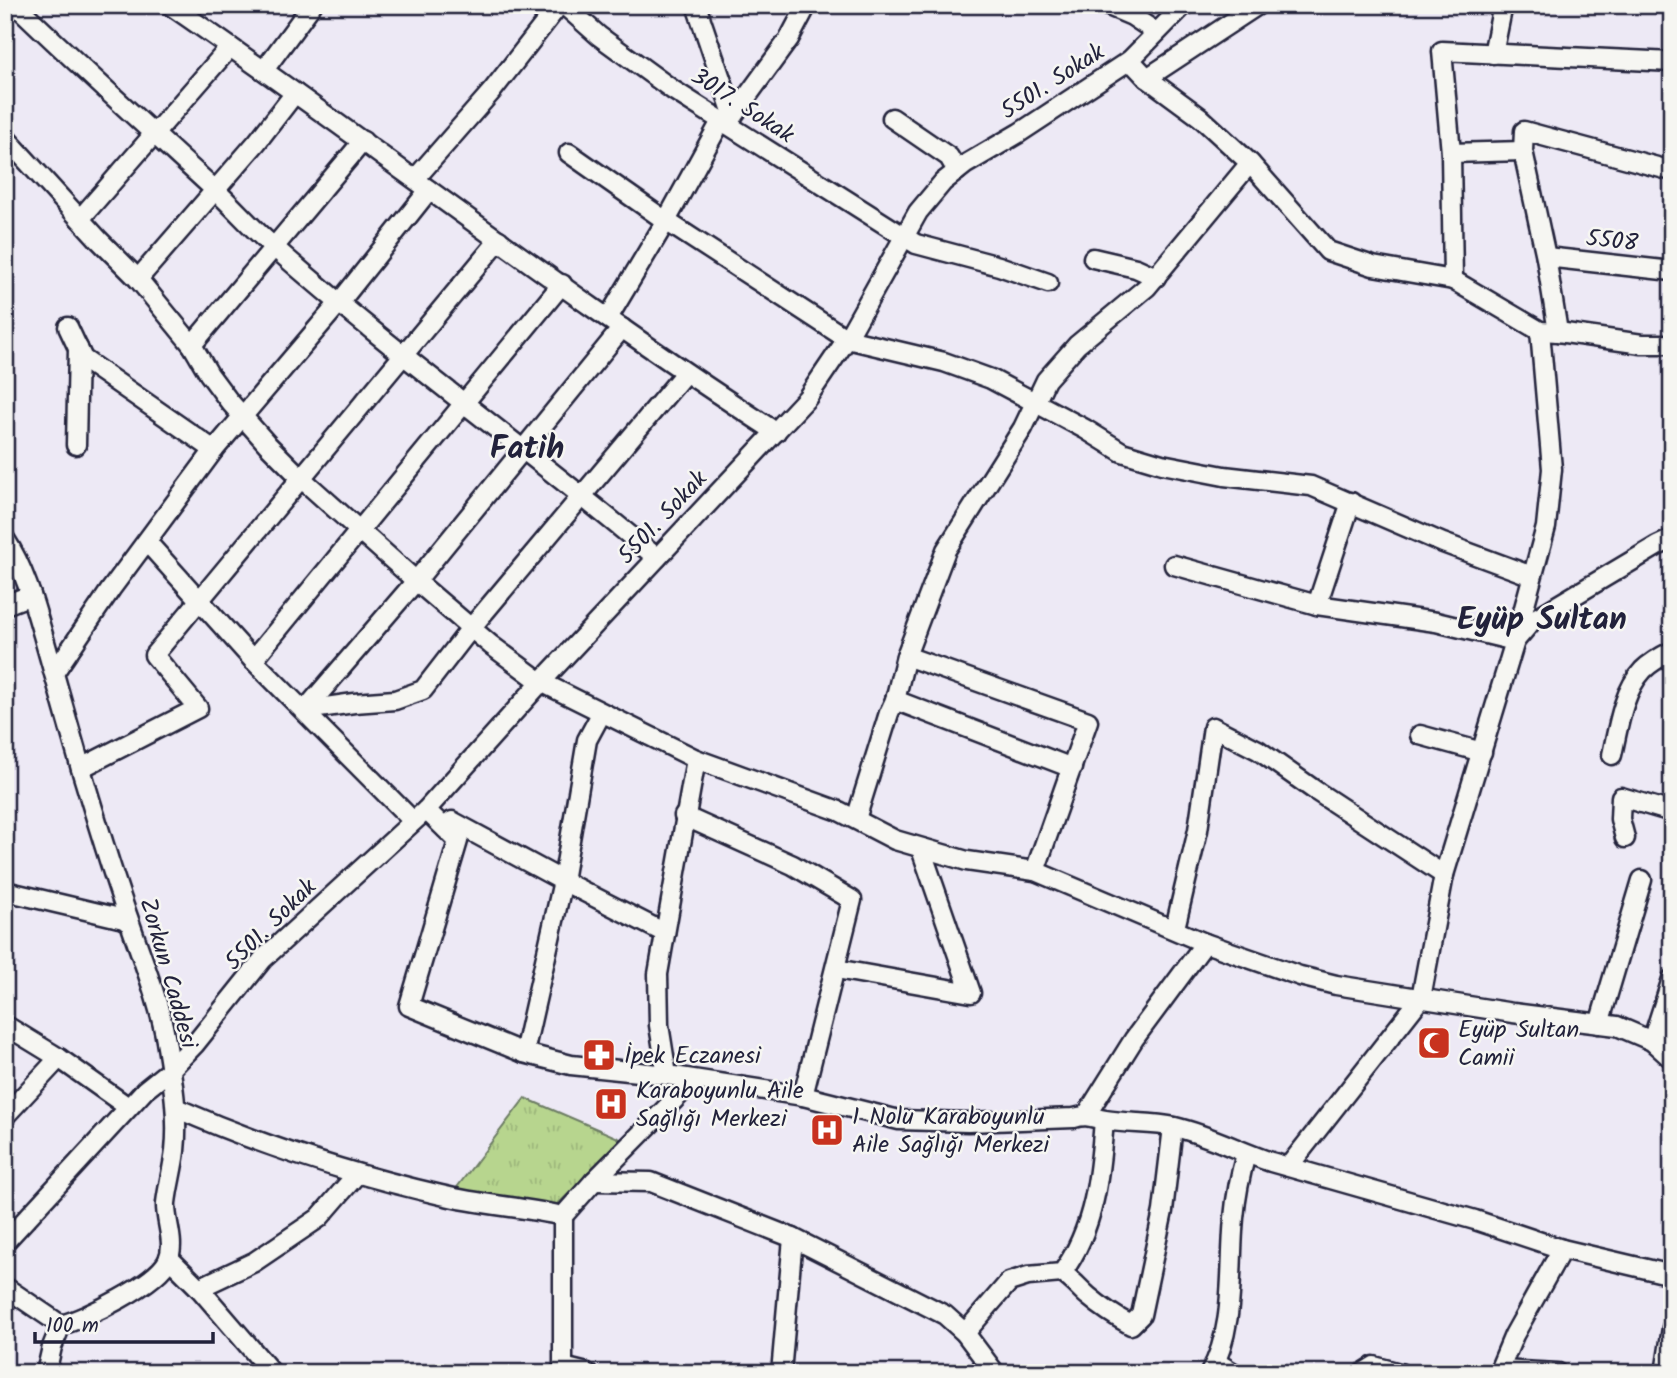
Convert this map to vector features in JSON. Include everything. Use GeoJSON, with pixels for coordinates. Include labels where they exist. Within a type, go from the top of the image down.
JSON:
{"type":"FeatureCollection","features":[{"type":"Feature","properties":{"kind":"street"},"geometry":{"type":"LineString","coordinates":[[5,10],[10,5]]}},
{"type":"Feature","properties":{"kind":"street"},"geometry":{"type":"LineString","coordinates":[[16,5],[273,247],[657,558]]}},
{"type":"Feature","properties":{"kind":"street"},"geometry":{"type":"LineString","coordinates":[[170,5],[685,373],[776,432]]}},
{"type":"Feature","properties":{"kind":"street"},"geometry":{"type":"LineString","coordinates":[[264,70],[312,5]]}},
{"type":"Feature","properties":{"kind":"street"},"geometry":{"type":"LineString","coordinates":[[54,673],[111,589],[214,450],[244,418],[339,303],[422,184],[562,5]]}},
{"type":"Feature","properties":{"kind":"street","name":"3017. Sokak"},"geometry":{"type":"LineString","coordinates":[[562,5],[598,36],[673,89],[727,120],[903,237],[916,244],[999,266],[1048,283]]}},
{"type":"Feature","properties":{"kind":"street"},"geometry":{"type":"LineString","coordinates":[[696,5],[727,120]]}},
{"type":"Feature","properties":{"kind":"street"},"geometry":{"type":"LineString","coordinates":[[304,710],[416,581],[522,449],[615,323],[666,221],[727,120],[789,39],[807,5]]}},
{"type":"Feature","properties":{"kind":"street"},"geometry":{"type":"LineString","coordinates":[[1106,5],[1151,28]]}},
{"type":"Feature","properties":{"kind":"street"},"geometry":{"type":"LineString","coordinates":[[1147,5],[1151,28]]}},
{"type":"Feature","properties":{"kind":"street","name":"5501. Sokak"},"geometry":{"type":"LineString","coordinates":[[5,1242],[128,1107],[195,1044],[263,959],[420,816],[541,682],[807,398],[846,340],[903,237],[931,195],[957,171],[1130,60],[1151,28],[1184,5]]}},
{"type":"Feature","properties":{"kind":"street"},"geometry":{"type":"LineString","coordinates":[[1147,78],[1258,5]]}},
{"type":"Feature","properties":{"kind":"street"},"geometry":{"type":"LineString","coordinates":[[1493,54],[1503,5]]}},
{"type":"Feature","properties":{"kind":"street"},"geometry":{"type":"LineString","coordinates":[[80,219],[230,47]]}},
{"type":"Feature","properties":{"kind":"street"},"geometry":{"type":"LineString","coordinates":[[1453,279],[1451,153],[1442,51],[1672,62]]}},
{"type":"Feature","properties":{"kind":"street"},"geometry":{"type":"LineString","coordinates":[[1130,60],[1147,78],[1200,117],[1250,163],[1328,251],[1373,266],[1453,279],[1549,332],[1642,344],[1672,344]]}},
{"type":"Feature","properties":{"kind":"street"},"geometry":{"type":"LineString","coordinates":[[138,279],[257,142],[295,93]]}},
{"type":"Feature","properties":{"kind":"street"},"geometry":{"type":"LineString","coordinates":[[892,118],[949,157],[957,171]]}},
{"type":"Feature","properties":{"kind":"street"},"geometry":{"type":"LineString","coordinates":[[1289,1166],[1421,998],[1444,875],[1515,641],[1546,527],[1552,469],[1546,257],[1523,151],[1524,131],[1672,171]]}},
{"type":"Feature","properties":{"kind":"street"},"geometry":{"type":"LineString","coordinates":[[5,137],[138,279],[192,345],[209,374],[244,418],[302,480],[471,628],[541,682],[696,760],[856,819],[895,841],[967,861],[1035,871],[1175,928],[1205,943],[1300,976],[1336,985],[1617,1026],[1651,1041],[1672,1059]]}},
{"type":"Feature","properties":{"kind":"street"},"geometry":{"type":"LineString","coordinates":[[192,345],[363,141]]}},
{"type":"Feature","properties":{"kind":"street"},"geometry":{"type":"LineString","coordinates":[[1451,153],[1523,151]]}},
{"type":"Feature","properties":{"kind":"street"},"geometry":{"type":"LineString","coordinates":[[569,153],[846,340],[944,362],[992,379],[1122,452],[1162,464],[1224,476],[1311,486],[1443,544],[1532,576]]}},
{"type":"Feature","properties":{"kind":"street"},"geometry":{"type":"LineString","coordinates":[[856,819],[888,713],[895,700],[906,656],[946,550],[1023,428],[1046,380],[1077,345],[1147,287],[1250,163]]}},
{"type":"Feature","properties":{"kind":"street"},"geometry":{"type":"LineString","coordinates":[[81,768],[198,708],[154,655],[499,240]]}},
{"type":"Feature","properties":{"kind":"street","name":"5508"},"geometry":{"type":"LineString","coordinates":[[1546,257],[1672,271]]}},
{"type":"Feature","properties":{"kind":"street"},"geometry":{"type":"LineString","coordinates":[[1093,258],[1136,268],[1156,277]]}},
{"type":"Feature","properties":{"kind":"street"},"geometry":{"type":"LineString","coordinates":[[253,660],[562,284]]}},
{"type":"Feature","properties":{"kind":"street"},"geometry":{"type":"LineString","coordinates":[[68,327],[83,359],[214,450]]}},
{"type":"Feature","properties":{"kind":"street"},"geometry":{"type":"LineString","coordinates":[[76,445],[78,348]]}},
{"type":"Feature","properties":{"kind":"street"},"geometry":{"type":"LineString","coordinates":[[304,710],[395,700],[423,690],[471,628],[685,373]]}},
{"type":"Feature","properties":{"kind":"street"},"geometry":{"type":"LineString","coordinates":[[1317,605],[1351,502]]}},
{"type":"Feature","properties":{"kind":"street","name":"Zorkun Caddesi"},"geometry":{"type":"LineString","coordinates":[[5,538],[31,594],[81,768],[166,1038],[176,1108],[175,1150],[166,1203],[167,1227],[172,1245],[169,1258]]}},
{"type":"Feature","properties":{"kind":"street"},"geometry":{"type":"LineString","coordinates":[[1515,641],[1533,620],[1672,539]]}},
{"type":"Feature","properties":{"kind":"street"},"geometry":{"type":"LineString","coordinates":[[147,542],[253,660],[304,710],[420,816],[446,829],[458,841],[409,1006],[524,1053],[571,1065],[667,1075],[803,1096],[899,1120],[968,1122],[1095,1117],[1173,1127],[1218,1140],[1246,1154],[1475,1220],[1562,1249],[1672,1275]]}},
{"type":"Feature","properties":{"kind":"street"},"geometry":{"type":"LineString","coordinates":[[1174,565],[1317,605],[1436,622],[1515,641]]}},
{"type":"Feature","properties":{"kind":"street"},"geometry":{"type":"LineString","coordinates":[[5,605],[31,594]]}},
{"type":"Feature","properties":{"kind":"street"},"geometry":{"type":"LineString","coordinates":[[1612,755],[1631,687],[1643,670],[1672,651]]}},
{"type":"Feature","properties":{"kind":"street"},"geometry":{"type":"LineString","coordinates":[[906,656],[1088,721],[1035,871]]}},
{"type":"Feature","properties":{"kind":"street"},"geometry":{"type":"LineString","coordinates":[[895,700],[1072,768]]}},
{"type":"Feature","properties":{"kind":"street"},"geometry":{"type":"LineString","coordinates":[[524,1053],[563,881],[587,740],[601,714]]}},
{"type":"Feature","properties":{"kind":"street"},"geometry":{"type":"LineString","coordinates":[[1175,928],[1198,830],[1213,727],[1258,750],[1444,875]]}},
{"type":"Feature","properties":{"kind":"street"},"geometry":{"type":"LineString","coordinates":[[1420,734],[1482,752]]}},
{"type":"Feature","properties":{"kind":"street"},"geometry":{"type":"LineString","coordinates":[[667,1075],[659,1026],[658,974],[696,760]]}},
{"type":"Feature","properties":{"kind":"street"},"geometry":{"type":"LineString","coordinates":[[1625,838],[1620,819],[1622,797],[1672,812]]}},
{"type":"Feature","properties":{"kind":"street"},"geometry":{"type":"LineString","coordinates":[[684,816],[793,865],[852,900],[803,1096]]}},
{"type":"Feature","properties":{"kind":"street"},"geometry":{"type":"LineString","coordinates":[[446,829],[452,821],[665,933]]}},
{"type":"Feature","properties":{"kind":"street"},"geometry":{"type":"LineString","coordinates":[[836,969],[971,993],[921,849]]}},
{"type":"Feature","properties":{"kind":"street"},"geometry":{"type":"LineString","coordinates":[[1599,1024],[1642,880]]}},
{"type":"Feature","properties":{"kind":"street"},"geometry":{"type":"LineString","coordinates":[[5,891],[128,920]]}},
{"type":"Feature","properties":{"kind":"street"},"geometry":{"type":"LineString","coordinates":[[1062,1273],[1074,1256],[1088,1226],[1101,1160],[1095,1117],[1134,1039],[1205,943]]}},
{"type":"Feature","properties":{"kind":"street"},"geometry":{"type":"LineString","coordinates":[[1651,1041],[1672,979]]}},
{"type":"Feature","properties":{"kind":"street"},"geometry":{"type":"LineString","coordinates":[[5,1025],[59,1058],[128,1107]]}},
{"type":"Feature","properties":{"kind":"street"},"geometry":{"type":"LineString","coordinates":[[5,1116],[59,1058]]}},
{"type":"Feature","properties":{"kind":"street"},"geometry":{"type":"LineString","coordinates":[[587,1373],[561,1370],[563,1216],[694,1080]]}},
{"type":"Feature","properties":{"kind":"street"},"geometry":{"type":"LineString","coordinates":[[176,1108],[239,1136],[357,1174],[463,1200],[563,1216]]}},
{"type":"Feature","properties":{"kind":"street"},"geometry":{"type":"LineString","coordinates":[[965,1333],[1009,1282],[1028,1276],[1062,1273],[1113,1315],[1131,1325],[1141,1315],[1163,1211],[1173,1127]]}},
{"type":"Feature","properties":{"kind":"street"},"geometry":{"type":"LineString","coordinates":[[1234,1373],[1213,1367],[1225,1326],[1232,1275],[1238,1180],[1246,1154]]}},
{"type":"Feature","properties":{"kind":"street"},"geometry":{"type":"LineString","coordinates":[[199,1288],[254,1262],[319,1218],[357,1174]]}},
{"type":"Feature","properties":{"kind":"street"},"geometry":{"type":"LineString","coordinates":[[594,1181],[651,1182],[793,1238],[945,1315],[965,1333],[995,1373]]}},
{"type":"Feature","properties":{"kind":"street"},"geometry":{"type":"LineString","coordinates":[[781,1373],[793,1238]]}},
{"type":"Feature","properties":{"kind":"street"},"geometry":{"type":"LineString","coordinates":[[1558,1373],[1498,1371],[1514,1335],[1562,1249]]}},
{"type":"Feature","properties":{"kind":"street"},"geometry":{"type":"LineString","coordinates":[[5,1287],[61,1325],[77,1321],[129,1293],[154,1277],[169,1258],[199,1288],[272,1373]]}},
{"type":"Feature","properties":{"kind":"street"},"geometry":{"type":"LineString","coordinates":[[50,1372],[52,1347],[61,1325]]}},
{"type":"Feature","properties":{"kind":"street"},"geometry":{"type":"LineString","coordinates":[[1665,1373],[1672,1328]]}},
{"type":"Feature","properties":{"kind":"street"},"geometry":{"type":"LineString","coordinates":[[1363,1373],[1374,1366],[1400,1373]]}},
{"type":"Feature","properties":{"kind":"green space"},"geometry":{"type":"Polygon","coordinates":[[[525,1098],[623,1140],[555,1207],[455,1190],[525,1098]]]}},
{"type":"Feature","properties":{"kind":"place","name":"Eyüp Sultan Camii"},"geometry":{"type":"Point","coordinates":[1434,1043]}},
{"type":"Feature","properties":{"kind":"place","name":"İpek Eczanesi"},"geometry":{"type":"Point","coordinates":[599,1055]}},
{"type":"Feature","properties":{"kind":"place","name":"Karaboyunlu Aile Sağlığı Merkezi"},"geometry":{"type":"Point","coordinates":[611,1104]}},
{"type":"Feature","properties":{"kind":"place","name":"1 Nolu Karaboyunlu Aile Sağlığı Merkezi"},"geometry":{"type":"Point","coordinates":[827,1130]}},
{"type":"Feature","properties":{"kind":"district","name":"Fatih"},"geometry":{"type":"Point","coordinates":[527,447]}},
{"type":"Feature","properties":{"kind":"district","name":"Eyüp Sultan"},"geometry":{"type":"Point","coordinates":[1542,618]}}]}
